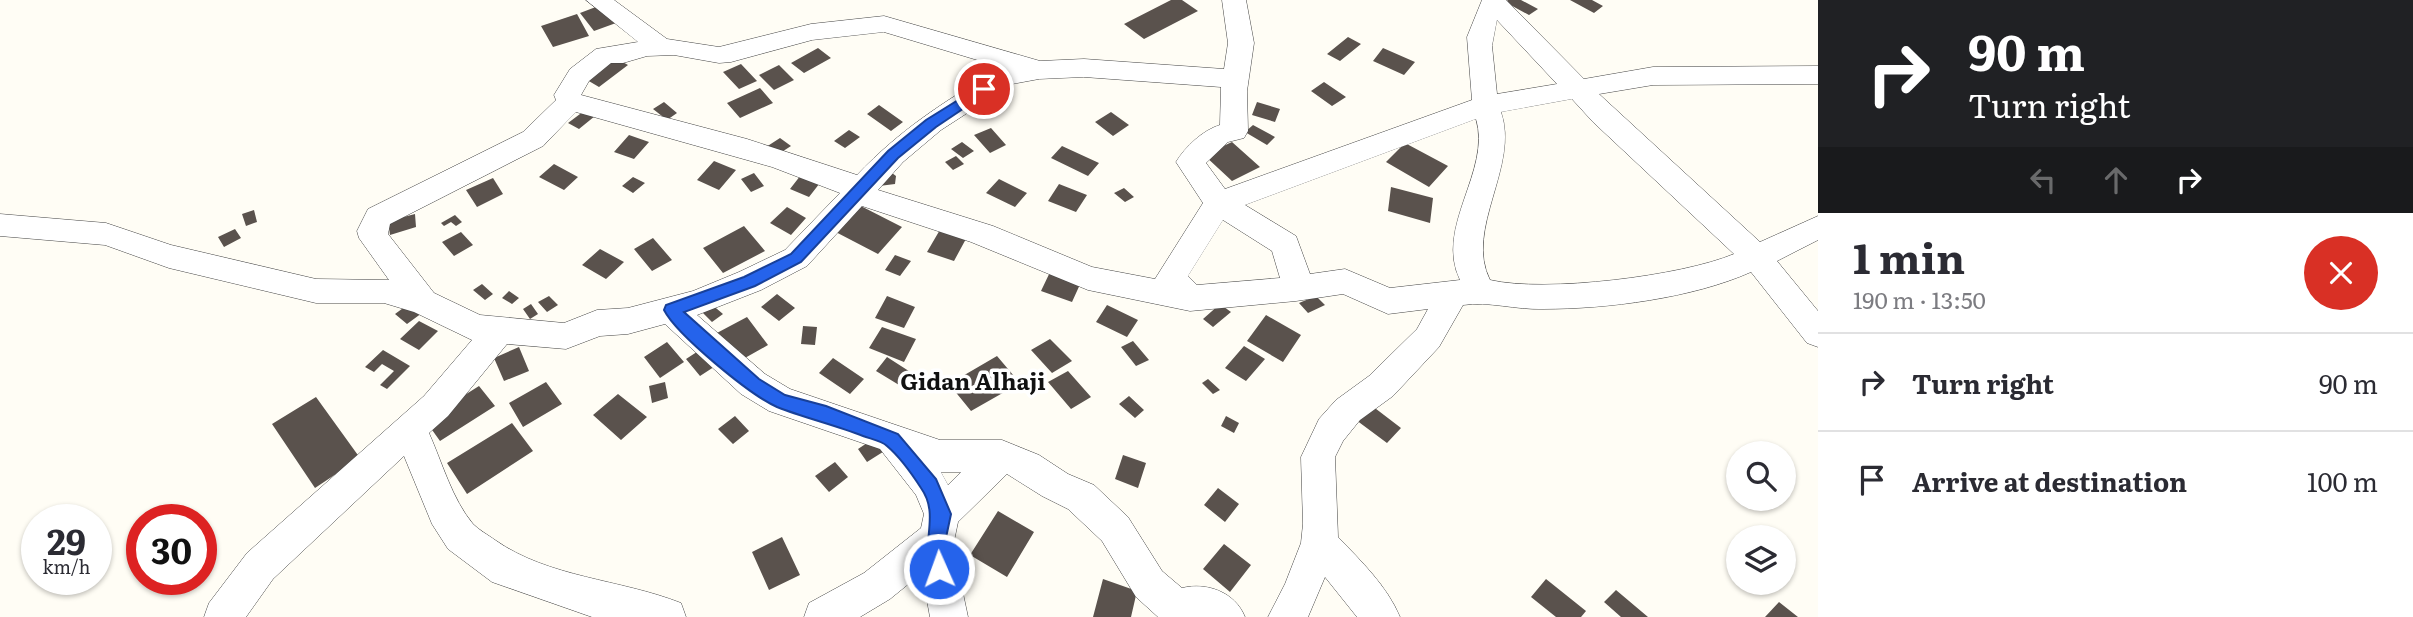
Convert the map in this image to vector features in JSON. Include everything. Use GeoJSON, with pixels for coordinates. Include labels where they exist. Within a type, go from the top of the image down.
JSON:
{"type":"FeatureCollection","features":[{"type":"Feature","properties":{"kind":"street"},"geometry":{"type":"LineString","coordinates":[[598,0],[661,47]]}},
{"type":"Feature","properties":{"kind":"street"},"geometry":{"type":"LineString","coordinates":[[1234,0],[1241,43],[1236,79],[1234,131],[1219,135],[1190,162],[1219,203],[1285,244],[1296,276],[1296,289]]}},
{"type":"Feature","properties":{"kind":"street"},"geometry":{"type":"LineString","coordinates":[[1287,617],[1300,594],[1319,543],[1321,524],[1318,457],[1331,430],[1348,410],[1381,386],[1429,338],[1467,291],[1471,279],[1475,208],[1494,133],[1486,105],[1480,30],[1494,1],[1577,90],[1756,257],[1818,334]]}},
{"type":"Feature","properties":{"kind":"street"},"geometry":{"type":"LineString","coordinates":[[1039,70],[884,24],[811,32],[731,54],[661,47],[646,48],[623,55],[606,55],[579,75],[567,95],[571,101],[802,165],[850,184],[854,193],[982,234],[1088,278],[1190,298],[1296,289],[1345,281],[1388,301],[1467,291],[1519,298],[1620,291],[1707,277],[1818,227]]}},
{"type":"Feature","properties":{"kind":"street"},"geometry":{"type":"LineString","coordinates":[[0,225],[106,234],[169,256],[316,291],[384,291],[424,302],[476,328],[566,336],[597,323],[628,321],[699,302],[796,258],[854,193],[893,155],[931,123],[981,89],[1004,77],[1039,70],[1084,68],[1236,79]]}},
{"type":"Feature","properties":{"kind":"street"},"geometry":{"type":"LineString","coordinates":[[1190,298],[1170,278],[1219,203],[1486,105],[1653,76],[1818,75]]}},
{"type":"Feature","properties":{"kind":"street"},"geometry":{"type":"LineString","coordinates":[[424,302],[374,238],[372,231],[379,217],[533,139],[571,101]]}},
{"type":"Feature","properties":{"kind":"street"},"geometry":{"type":"LineString","coordinates":[[671,310],[745,377],[781,401],[826,414],[940,456],[1002,456],[1027,466],[1055,485],[1081,497],[1115,529],[1149,584],[1171,611],[1196,603],[1213,608],[1226,617]]}},
{"type":"Feature","properties":{"kind":"street"},"geometry":{"type":"LineString","coordinates":[[223,617],[260,566],[436,406],[499,331]]}},
{"type":"Feature","properties":{"kind":"street"},"geometry":{"type":"LineString","coordinates":[[410,428],[445,512],[461,537],[505,569],[597,600],[667,617]]}},
{"type":"Feature","properties":{"kind":"street"},"geometry":{"type":"LineString","coordinates":[[892,439],[930,485],[939,526],[935,547],[949,617]]}},
{"type":"Feature","properties":{"kind":"street"},"geometry":{"type":"LineString","coordinates":[[823,617],[877,586],[939,526],[1002,456]]}},
{"type":"Feature","properties":{"kind":"street"},"geometry":{"type":"LineString","coordinates":[[1319,543],[1349,575],[1381,617]]}},
{"type":"Feature","properties":{"kind":"building"},"geometry":{"type":"Polygon","coordinates":[[[1171,0],[1182,0],[1198,11],[1144,39],[1124,24],[1171,0]]]}},
{"type":"Feature","properties":{"kind":"building"},"geometry":{"type":"Polygon","coordinates":[[[1521,0],[1538,9],[1529,15],[1505,2],[1521,0]]]}},
{"type":"Feature","properties":{"kind":"building"},"geometry":{"type":"Polygon","coordinates":[[[1570,0],[1592,0],[1603,6],[1594,13],[1570,0]]]}},
{"type":"Feature","properties":{"kind":"building"},"geometry":{"type":"Polygon","coordinates":[[[601,5],[616,23],[594,31],[580,13],[601,5]]]}},
{"type":"Feature","properties":{"kind":"building"},"geometry":{"type":"Polygon","coordinates":[[[577,14],[589,36],[553,47],[541,26],[577,14]]]}},
{"type":"Feature","properties":{"kind":"building"},"geometry":{"type":"Polygon","coordinates":[[[1348,37],[1361,44],[1340,61],[1327,54],[1348,37]]]}},
{"type":"Feature","properties":{"kind":"building"},"geometry":{"type":"Polygon","coordinates":[[[818,48],[831,58],[804,73],[791,63],[818,48]]]}},
{"type":"Feature","properties":{"kind":"building"},"geometry":{"type":"Polygon","coordinates":[[[1383,48],[1415,62],[1404,75],[1373,61],[1383,48]]]}},
{"type":"Feature","properties":{"kind":"building"},"geometry":{"type":"Polygon","coordinates":[[[612,56],[628,65],[599,87],[582,77],[612,56]]]}},
{"type":"Feature","properties":{"kind":"building"},"geometry":{"type":"Polygon","coordinates":[[[741,64],[757,81],[739,89],[723,72],[741,64]]]}},
{"type":"Feature","properties":{"kind":"building"},"geometry":{"type":"Polygon","coordinates":[[[779,65],[794,80],[774,90],[759,75],[779,65]]]}},
{"type":"Feature","properties":{"kind":"building"},"geometry":{"type":"Polygon","coordinates":[[[1324,82],[1346,97],[1332,106],[1311,91],[1324,82]]]}},
{"type":"Feature","properties":{"kind":"building"},"geometry":{"type":"Polygon","coordinates":[[[760,88],[773,103],[740,118],[727,103],[760,88]]]}},
{"type":"Feature","properties":{"kind":"building"},"geometry":{"type":"Polygon","coordinates":[[[664,102],[677,113],[667,120],[653,109],[664,102]]]}},
{"type":"Feature","properties":{"kind":"building"},"geometry":{"type":"Polygon","coordinates":[[[1257,102],[1280,109],[1275,122],[1252,115],[1257,102]]]}},
{"type":"Feature","properties":{"kind":"building"},"geometry":{"type":"Polygon","coordinates":[[[879,105],[903,122],[891,131],[867,114],[879,105]]]}},
{"type":"Feature","properties":{"kind":"building"},"geometry":{"type":"Polygon","coordinates":[[[584,111],[595,116],[579,129],[568,123],[584,111]]]}},
{"type":"Feature","properties":{"kind":"building"},"geometry":{"type":"Polygon","coordinates":[[[1111,112],[1129,125],[1113,136],[1095,122],[1111,112]]]}},
{"type":"Feature","properties":{"kind":"building"},"geometry":{"type":"Polygon","coordinates":[[[1253,125],[1275,137],[1267,145],[1245,132],[1253,125]]]}},
{"type":"Feature","properties":{"kind":"building"},"geometry":{"type":"Polygon","coordinates":[[[991,128],[1006,145],[990,153],[974,135],[991,128]]]}},
{"type":"Feature","properties":{"kind":"building"},"geometry":{"type":"Polygon","coordinates":[[[849,130],[860,137],[845,148],[834,141],[849,130]]]}},
{"type":"Feature","properties":{"kind":"building"},"geometry":{"type":"Polygon","coordinates":[[[629,135],[649,142],[634,159],[614,152],[629,135]]]}},
{"type":"Feature","properties":{"kind":"building"},"geometry":{"type":"Polygon","coordinates":[[[780,138],[791,146],[774,157],[763,149],[780,138]]]}},
{"type":"Feature","properties":{"kind":"building"},"geometry":{"type":"Polygon","coordinates":[[[962,142],[974,151],[963,158],[951,149],[962,142]]]}},
{"type":"Feature","properties":{"kind":"building"},"geometry":{"type":"Polygon","coordinates":[[[1232,142],[1260,167],[1232,181],[1204,155],[1232,142]]]}},
{"type":"Feature","properties":{"kind":"building"},"geometry":{"type":"Polygon","coordinates":[[[1405,143],[1448,166],[1429,187],[1386,162],[1405,143]]]}},
{"type":"Feature","properties":{"kind":"building"},"geometry":{"type":"Polygon","coordinates":[[[1062,146],[1099,163],[1088,176],[1051,158],[1062,146]]]}},
{"type":"Feature","properties":{"kind":"building"},"geometry":{"type":"Polygon","coordinates":[[[956,156],[964,164],[953,170],[945,162],[956,156]]]}},
{"type":"Feature","properties":{"kind":"building"},"geometry":{"type":"Polygon","coordinates":[[[714,161],[736,170],[719,190],[697,180],[714,161]]]}},
{"type":"Feature","properties":{"kind":"building"},"geometry":{"type":"Polygon","coordinates":[[[554,164],[578,177],[564,190],[539,177],[554,164]]]}},
{"type":"Feature","properties":{"kind":"building"},"geometry":{"type":"Polygon","coordinates":[[[804,171],[823,179],[809,197],[790,189],[804,171]]]}},
{"type":"Feature","properties":{"kind":"building"},"geometry":{"type":"Polygon","coordinates":[[[754,173],[764,186],[751,192],[741,179],[754,173]]]}},
{"type":"Feature","properties":{"kind":"building"},"geometry":{"type":"Polygon","coordinates":[[[892,173],[896,176],[895,184],[879,186],[892,173]]]}},
{"type":"Feature","properties":{"kind":"building"},"geometry":{"type":"Polygon","coordinates":[[[633,177],[645,183],[633,193],[622,186],[633,177]]]}},
{"type":"Feature","properties":{"kind":"building"},"geometry":{"type":"Polygon","coordinates":[[[493,178],[503,194],[477,207],[466,190],[493,178]]]}},
{"type":"Feature","properties":{"kind":"building"},"geometry":{"type":"Polygon","coordinates":[[[999,179],[1027,193],[1015,207],[986,193],[999,179]]]}},
{"type":"Feature","properties":{"kind":"building"},"geometry":{"type":"Polygon","coordinates":[[[1059,184],[1087,195],[1076,212],[1048,201],[1059,184]]]}},
{"type":"Feature","properties":{"kind":"building"},"geometry":{"type":"Polygon","coordinates":[[[1391,187],[1433,198],[1430,223],[1388,211],[1391,187]]]}},
{"type":"Feature","properties":{"kind":"building"},"geometry":{"type":"Polygon","coordinates":[[[1124,188],[1134,197],[1125,202],[1114,193],[1124,188]]]}},
{"type":"Feature","properties":{"kind":"building"},"geometry":{"type":"Polygon","coordinates":[[[853,202],[902,227],[878,254],[828,228],[853,202]]]}},
{"type":"Feature","properties":{"kind":"building"},"geometry":{"type":"Polygon","coordinates":[[[787,207],[806,218],[791,235],[770,223],[787,207]]]}},
{"type":"Feature","properties":{"kind":"building"},"geometry":{"type":"Polygon","coordinates":[[[254,210],[257,222],[246,226],[242,214],[254,210]]]}},
{"type":"Feature","properties":{"kind":"building"},"geometry":{"type":"Polygon","coordinates":[[[415,214],[416,227],[390,235],[388,221],[415,214]]]}},
{"type":"Feature","properties":{"kind":"building"},"geometry":{"type":"Polygon","coordinates":[[[455,215],[462,222],[456,226],[451,222],[444,226],[441,223],[455,215]]]}},
{"type":"Feature","properties":{"kind":"building"},"geometry":{"type":"Polygon","coordinates":[[[744,226],[765,251],[723,273],[703,248],[744,226]]]}},
{"type":"Feature","properties":{"kind":"building"},"geometry":{"type":"Polygon","coordinates":[[[941,228],[967,237],[954,261],[927,252],[941,228]]]}},
{"type":"Feature","properties":{"kind":"building"},"geometry":{"type":"Polygon","coordinates":[[[235,229],[241,238],[224,247],[218,237],[235,229]]]}},
{"type":"Feature","properties":{"kind":"building"},"geometry":{"type":"Polygon","coordinates":[[[461,232],[473,245],[454,256],[442,242],[461,232]]]}},
{"type":"Feature","properties":{"kind":"building"},"geometry":{"type":"Polygon","coordinates":[[[653,238],[672,260],[652,271],[634,249],[653,238]]]}},
{"type":"Feature","properties":{"kind":"building"},"geometry":{"type":"Polygon","coordinates":[[[600,249],[624,262],[606,279],[582,265],[600,249]]]}},
{"type":"Feature","properties":{"kind":"building"},"geometry":{"type":"Polygon","coordinates":[[[895,255],[911,261],[900,276],[885,270],[895,255]]]}},
{"type":"Feature","properties":{"kind":"building"},"geometry":{"type":"Polygon","coordinates":[[[1051,270],[1082,280],[1072,302],[1041,291],[1051,270]]]}},
{"type":"Feature","properties":{"kind":"building"},"geometry":{"type":"Polygon","coordinates":[[[482,284],[493,294],[485,300],[473,290],[482,284]]]}},
{"type":"Feature","properties":{"kind":"building"},"geometry":{"type":"Polygon","coordinates":[[[509,291],[519,298],[512,304],[502,298],[509,291]]]}},
{"type":"Feature","properties":{"kind":"building"},"geometry":{"type":"Polygon","coordinates":[[[777,294],[795,308],[779,321],[761,307],[777,294]]]}},
{"type":"Feature","properties":{"kind":"building"},"geometry":{"type":"Polygon","coordinates":[[[549,296],[558,305],[547,312],[538,302],[549,296]]]}},
{"type":"Feature","properties":{"kind":"building"},"geometry":{"type":"Polygon","coordinates":[[[887,296],[915,307],[904,328],[875,318],[887,296]]]}},
{"type":"Feature","properties":{"kind":"building"},"geometry":{"type":"Polygon","coordinates":[[[1316,296],[1325,305],[1308,313],[1299,303],[1316,296]]]}},
{"type":"Feature","properties":{"kind":"building"},"geometry":{"type":"Polygon","coordinates":[[[410,303],[422,313],[407,324],[395,314],[410,303]]]}},
{"type":"Feature","properties":{"kind":"building"},"geometry":{"type":"Polygon","coordinates":[[[710,303],[723,314],[712,322],[700,310],[710,303]]]}},
{"type":"Feature","properties":{"kind":"building"},"geometry":{"type":"Polygon","coordinates":[[[531,304],[538,314],[530,319],[523,309],[531,304]]]}},
{"type":"Feature","properties":{"kind":"building"},"geometry":{"type":"Polygon","coordinates":[[[1220,304],[1231,312],[1213,327],[1203,319],[1220,304]]]}},
{"type":"Feature","properties":{"kind":"building"},"geometry":{"type":"Polygon","coordinates":[[[1107,305],[1138,320],[1127,337],[1096,322],[1107,305]]]}},
{"type":"Feature","properties":{"kind":"building"},"geometry":{"type":"Polygon","coordinates":[[[1266,315],[1301,335],[1283,362],[1247,341],[1266,315]]]}},
{"type":"Feature","properties":{"kind":"building"},"geometry":{"type":"Polygon","coordinates":[[[747,317],[768,345],[736,363],[715,334],[747,317]]]}},
{"type":"Feature","properties":{"kind":"building"},"geometry":{"type":"Polygon","coordinates":[[[419,321],[438,331],[419,350],[400,339],[419,321]]]}},
{"type":"Feature","properties":{"kind":"building"},"geometry":{"type":"Polygon","coordinates":[[[803,326],[817,327],[815,345],[801,344],[803,326]]]}},
{"type":"Feature","properties":{"kind":"building"},"geometry":{"type":"Polygon","coordinates":[[[882,327],[916,339],[904,362],[869,348],[882,327]]]}},
{"type":"Feature","properties":{"kind":"building"},"geometry":{"type":"Polygon","coordinates":[[[1050,339],[1072,361],[1052,373],[1031,350],[1050,339]]]}},
{"type":"Feature","properties":{"kind":"building"},"geometry":{"type":"Polygon","coordinates":[[[1133,341],[1149,360],[1136,366],[1121,347],[1133,341]]]}},
{"type":"Feature","properties":{"kind":"building"},"geometry":{"type":"Polygon","coordinates":[[[667,342],[684,362],[660,378],[644,357],[667,342]]]}},
{"type":"Feature","properties":{"kind":"building"},"geometry":{"type":"Polygon","coordinates":[[[706,346],[720,363],[700,376],[686,359],[706,346]]]}},
{"type":"Feature","properties":{"kind":"building"},"geometry":{"type":"Polygon","coordinates":[[[1244,346],[1265,359],[1246,381],[1225,368],[1244,346]]]}},
{"type":"Feature","properties":{"kind":"building"},"geometry":{"type":"Polygon","coordinates":[[[519,347],[529,371],[504,381],[494,358],[519,347]]]}},
{"type":"Feature","properties":{"kind":"building"},"geometry":{"type":"Polygon","coordinates":[[[383,350],[410,366],[387,389],[380,385],[394,371],[382,364],[374,372],[365,367],[383,350]]]}},
{"type":"Feature","properties":{"kind":"building"},"geometry":{"type":"Polygon","coordinates":[[[997,356],[1020,383],[971,411],[949,384],[997,356]]]}},
{"type":"Feature","properties":{"kind":"building"},"geometry":{"type":"Polygon","coordinates":[[[887,357],[915,375],[904,388],[876,371],[887,357]]]}},
{"type":"Feature","properties":{"kind":"building"},"geometry":{"type":"Polygon","coordinates":[[[833,358],[864,379],[850,394],[819,373],[833,358]]]}},
{"type":"Feature","properties":{"kind":"building"},"geometry":{"type":"Polygon","coordinates":[[[1068,371],[1091,397],[1071,409],[1048,382],[1068,371]]]}},
{"type":"Feature","properties":{"kind":"building"},"geometry":{"type":"Polygon","coordinates":[[[1208,379],[1220,390],[1213,394],[1202,383],[1208,379]]]}},
{"type":"Feature","properties":{"kind":"building"},"geometry":{"type":"Polygon","coordinates":[[[546,382],[562,404],[523,427],[509,403],[546,382]]]}},
{"type":"Feature","properties":{"kind":"building"},"geometry":{"type":"Polygon","coordinates":[[[665,382],[668,398],[652,403],[649,386],[665,382]]]}},
{"type":"Feature","properties":{"kind":"building"},"geometry":{"type":"Polygon","coordinates":[[[479,386],[495,406],[440,441],[425,420],[479,386]]]}},
{"type":"Feature","properties":{"kind":"building"},"geometry":{"type":"Polygon","coordinates":[[[618,394],[647,417],[621,440],[593,415],[618,394]]]}},
{"type":"Feature","properties":{"kind":"building"},"geometry":{"type":"Polygon","coordinates":[[[1129,396],[1144,410],[1135,418],[1119,404],[1129,396]]]}},
{"type":"Feature","properties":{"kind":"building"},"geometry":{"type":"Polygon","coordinates":[[[316,397],[360,458],[315,488],[272,424],[316,397]]]}},
{"type":"Feature","properties":{"kind":"building"},"geometry":{"type":"Polygon","coordinates":[[[1367,402],[1401,428],[1387,443],[1352,417],[1367,402]]]}},
{"type":"Feature","properties":{"kind":"building"},"geometry":{"type":"Polygon","coordinates":[[[735,416],[749,431],[733,444],[718,429],[735,416]]]}},
{"type":"Feature","properties":{"kind":"building"},"geometry":{"type":"Polygon","coordinates":[[[1226,416],[1239,423],[1234,433],[1221,426],[1226,416]]]}},
{"type":"Feature","properties":{"kind":"building"},"geometry":{"type":"Polygon","coordinates":[[[512,423],[533,451],[467,494],[447,463],[512,423]]]}},
{"type":"Feature","properties":{"kind":"building"},"geometry":{"type":"Polygon","coordinates":[[[876,437],[886,450],[867,462],[858,449],[876,437]]]}},
{"type":"Feature","properties":{"kind":"building"},"geometry":{"type":"Polygon","coordinates":[[[1123,455],[1146,463],[1138,488],[1115,479],[1123,455]]]}},
{"type":"Feature","properties":{"kind":"building"},"geometry":{"type":"Polygon","coordinates":[[[835,462],[848,477],[829,492],[815,476],[835,462]]]}},
{"type":"Feature","properties":{"kind":"building"},"geometry":{"type":"Polygon","coordinates":[[[1218,488],[1239,504],[1225,522],[1204,505],[1218,488]]]}},
{"type":"Feature","properties":{"kind":"building"},"geometry":{"type":"Polygon","coordinates":[[[998,511],[1034,532],[1007,577],[970,555],[998,511]]]}},
{"type":"Feature","properties":{"kind":"building"},"geometry":{"type":"Polygon","coordinates":[[[782,537],[800,575],[769,590],[752,552],[782,537]]]}},
{"type":"Feature","properties":{"kind":"building"},"geometry":{"type":"Polygon","coordinates":[[[1224,544],[1251,565],[1230,592],[1203,569],[1224,544]]]}},
{"type":"Feature","properties":{"kind":"building"},"geometry":{"type":"Polygon","coordinates":[[[1103,579],[1137,591],[1131,617],[1093,617],[1103,579]]]}},
{"type":"Feature","properties":{"kind":"building"},"geometry":{"type":"Polygon","coordinates":[[[1546,579],[1586,611],[1581,617],[1556,617],[1531,597],[1546,579]]]}},
{"type":"Feature","properties":{"kind":"building"},"geometry":{"type":"Polygon","coordinates":[[[1616,590],[1648,617],[1621,617],[1604,602],[1616,590]]]}},
{"type":"Feature","properties":{"kind":"building"},"geometry":{"type":"Polygon","coordinates":[[[1779,602],[1798,617],[1765,617],[1779,602]]]}},
{"type":"Feature","properties":{"kind":"district","name":"Gidan Alhaji"},"geometry":{"type":"Point","coordinates":[973,380]}},
{"type":"Feature","properties":{"kind":"route"},"geometry":{"type":"LineString","coordinates":[[939,569],[935,547],[942,514],[930,485],[892,439],[826,414],[781,401],[753,384],[671,310],[699,302],[750,281],[796,258],[854,193],[893,155],[931,123],[984,89]]}}]}
